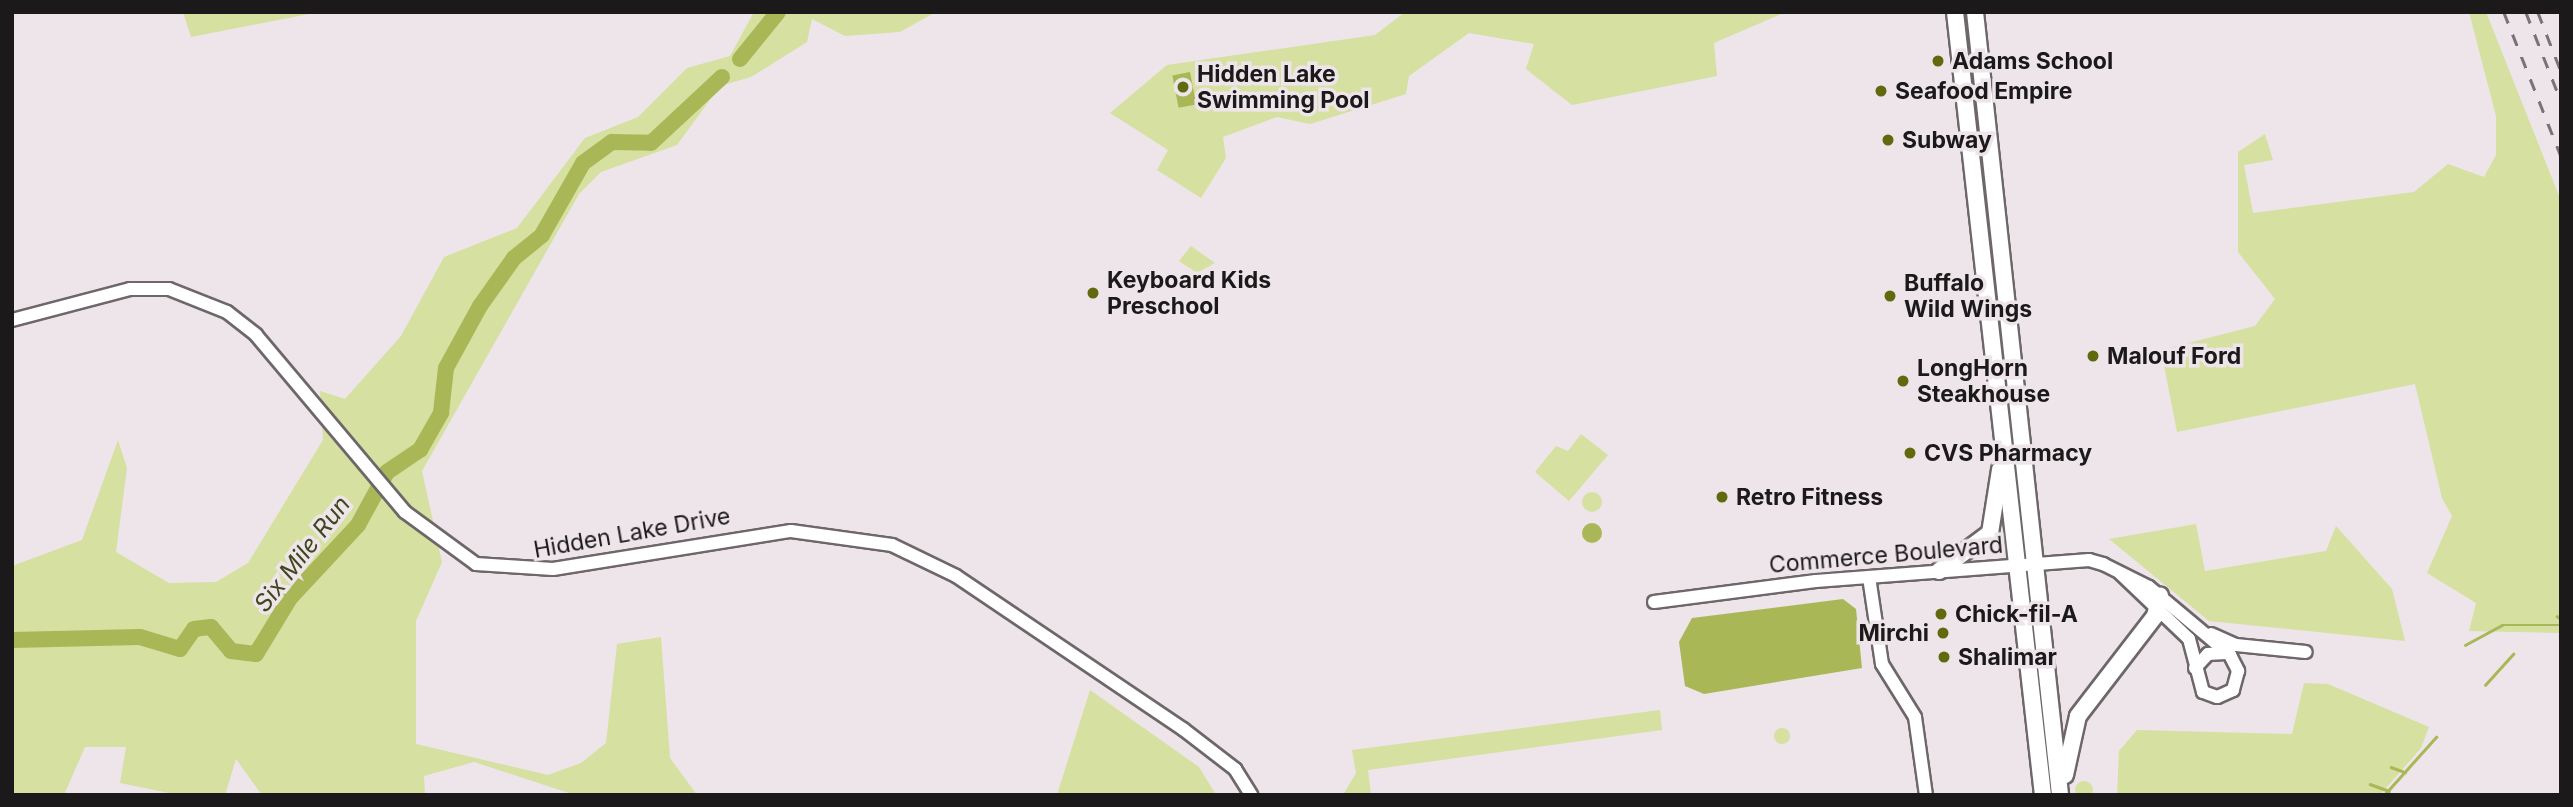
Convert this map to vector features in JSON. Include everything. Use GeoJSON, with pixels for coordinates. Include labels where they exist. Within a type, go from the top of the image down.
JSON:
{"type":"FeatureCollection","features":[{"type":"Feature","properties":{"kind":"highway"},"geometry":{"type":"LineString","coordinates":[[1955,12],[2043,795]]}},
{"type":"Feature","properties":{"kind":"highway"},"geometry":{"type":"LineString","coordinates":[[1975,12],[2062,795]]}},
{"type":"Feature","properties":{"kind":"highway"},"geometry":{"type":"LineString","coordinates":[[1939,572],[1990,533],[2003,433]]}},
{"type":"Feature","properties":{"kind":"highway"},"geometry":{"type":"LineString","coordinates":[[2062,795],[2078,716],[2159,604]]}},
{"type":"Feature","properties":{"kind":"street","name":"Hidden Lake Drive"},"geometry":{"type":"LineString","coordinates":[[12,320],[130,289],[198,297],[248,327],[392,498],[458,556],[502,570],[553,569],[769,532],[825,532],[892,545],[956,576],[1183,729],[1235,769],[1251,795]]}},
{"type":"Feature","properties":{"kind":"street","name":"Commerce Boulevard"},"geometry":{"type":"LineString","coordinates":[[1654,602],[1869,577],[2035,562],[2090,560],[2120,573],[2159,604],[2191,622],[2226,653]]}},
{"type":"Feature","properties":{"kind":"street"},"geometry":{"type":"LineString","coordinates":[[1869,577],[1882,664],[1914,717],[1926,795]]}},
{"type":"Feature","properties":{"kind":"street","name":"Commerce Boulevard"},"geometry":{"type":"LineString","coordinates":[[2159,604],[2189,639],[2195,668]]}},
{"type":"Feature","properties":{"kind":"street"},"geometry":{"type":"LineString","coordinates":[[2191,622],[2236,645],[2306,652]]}},
{"type":"Feature","properties":{"kind":"street"},"geometry":{"type":"LineString","coordinates":[[2226,653],[2238,671],[2229,693],[2203,692],[2195,668],[2208,654],[2226,653]]}},
{"type":"Feature","properties":{"kind":"shaded area"},"geometry":{"type":"Polygon","coordinates":[[[183,12],[319,12],[191,37],[183,12]]]}},
{"type":"Feature","properties":{"kind":"shaded area"},"geometry":{"type":"Polygon","coordinates":[[[754,12],[936,12],[900,32],[845,36],[812,19],[807,42],[751,77],[720,86],[677,145],[601,172],[579,194],[422,471],[442,562],[416,621],[416,744],[548,775],[581,763],[606,743],[617,644],[661,637],[670,758],[697,795],[575,795],[474,762],[424,776],[425,795],[262,795],[236,759],[225,795],[179,795],[120,783],[126,747],[85,747],[64,795],[12,795],[12,566],[82,540],[118,440],[127,468],[116,552],[169,583],[216,582],[248,563],[323,440],[320,391],[345,399],[401,336],[444,257],[517,228],[585,138],[638,117],[687,68],[730,56],[754,12]]]}},
{"type":"Feature","properties":{"kind":"shaded area"},"geometry":{"type":"Polygon","coordinates":[[[1405,12],[1786,12],[1714,43],[1717,76],[1572,105],[1526,69],[1534,44],[1469,33],[1409,76],[1406,94],[1310,124],[1277,117],[1223,137],[1226,158],[1201,198],[1157,170],[1168,150],[1110,113],[1167,65],[1375,35],[1405,12]]]}},
{"type":"Feature","properties":{"kind":"shaded area"},"geometry":{"type":"Polygon","coordinates":[[[2469,12],[2486,12],[2561,201],[2561,633],[2469,631],[2476,603],[2427,573],[2452,516],[2442,498],[2415,384],[2177,432],[2161,350],[2255,326],[2275,299],[2238,252],[2238,152],[2265,134],[2273,160],[2244,165],[2253,213],[2414,192],[2448,164],[2484,177],[2496,155],[2496,116],[2469,12]]]}},
{"type":"Feature","properties":{"kind":"shaded area","name":"Hidden Lake Swimming Pool"},"geometry":{"type":"Polygon","coordinates":[[[1190,72],[1196,104],[1179,108],[1172,75],[1190,72]]]}},
{"type":"Feature","properties":{"kind":"shaded area"},"geometry":{"type":"Polygon","coordinates":[[[1191,246],[1215,263],[1197,273],[1179,261],[1191,246]]]}},
{"type":"Feature","properties":{"kind":"shaded area"},"geometry":{"type":"Polygon","coordinates":[[[1581,434],[1608,455],[1569,501],[1535,472],[1556,446],[1568,451],[1581,434]]]}},
{"type":"Feature","properties":{"kind":"shaded area"},"geometry":{"type":"Polygon","coordinates":[[[1592,492],[1599,495],[1602,502],[1599,509],[1592,512],[1585,509],[1582,502],[1585,495],[1592,492]]]}},
{"type":"Feature","properties":{"kind":"shaded area"},"geometry":{"type":"Polygon","coordinates":[[[1592,523],[1599,526],[1602,533],[1599,540],[1592,543],[1585,540],[1582,533],[1585,526],[1592,523]]]}},
{"type":"Feature","properties":{"kind":"shaded area"},"geometry":{"type":"Polygon","coordinates":[[[2196,524],[2205,571],[2326,551],[2336,526],[2392,589],[2405,641],[2209,621],[2109,539],[2196,524]]]}},
{"type":"Feature","properties":{"kind":"shaded area"},"geometry":{"type":"Polygon","coordinates":[[[1843,599],[1856,609],[1862,668],[1704,694],[1685,686],[1679,642],[1692,618],[1843,599]]]}},
{"type":"Feature","properties":{"kind":"shaded area"},"geometry":{"type":"Polygon","coordinates":[[[2304,683],[2328,684],[2429,727],[2421,748],[2380,795],[2117,795],[2119,751],[2137,730],[2292,734],[2304,683]]]}},
{"type":"Feature","properties":{"kind":"shaded area"},"geometry":{"type":"Polygon","coordinates":[[[1090,690],[1199,767],[1216,795],[1057,795],[1090,690]]]}},
{"type":"Feature","properties":{"kind":"shaded area"},"geometry":{"type":"Polygon","coordinates":[[[1660,710],[1662,730],[1368,770],[1371,795],[1343,795],[1356,773],[1352,750],[1660,710]]]}},
{"type":"Feature","properties":{"kind":"shaded area"},"geometry":{"type":"Polygon","coordinates":[[[1779,728],[1785,728],[1790,736],[1788,742],[1779,744],[1774,739],[1774,733],[1779,728]]]}},
{"type":"Feature","properties":{"kind":"shaded area"},"geometry":{"type":"Polygon","coordinates":[[[2084,781],[2090,784],[2093,790],[2090,796],[2084,799],[2078,796],[2075,790],[2078,784],[2084,781]]]}},
{"type":"Feature","properties":{"kind":"waterway","name":"Six Mile Run"},"geometry":{"type":"LineString","coordinates":[[740,59],[778,12]]}},
{"type":"Feature","properties":{"kind":"waterway","name":"Six Mile Run"},"geometry":{"type":"LineString","coordinates":[[12,640],[140,637],[180,649],[194,629],[211,627],[231,651],[256,654],[290,598],[358,525],[387,472],[420,450],[441,413],[446,368],[480,306],[514,258],[542,235],[583,163],[612,142],[651,143],[722,77]]}},
{"type":"Feature","properties":{"kind":"waterway"},"geometry":{"type":"LineString","coordinates":[[2557,616],[2561,619]]}},
{"type":"Feature","properties":{"kind":"waterway"},"geometry":{"type":"LineString","coordinates":[[2465,645],[2502,625],[2561,625]]}},
{"type":"Feature","properties":{"kind":"waterway"},"geometry":{"type":"LineString","coordinates":[[2485,685],[2513,654]]}},
{"type":"Feature","properties":{"kind":"waterway"},"geometry":{"type":"LineString","coordinates":[[2384,795],[2436,737]]}},
{"type":"Feature","properties":{"kind":"waterway"},"geometry":{"type":"LineString","coordinates":[[2391,767],[2405,772]]}},
{"type":"Feature","properties":{"kind":"waterway"},"geometry":{"type":"LineString","coordinates":[[2370,784],[2389,791]]}},
{"type":"Feature","properties":{"kind":"railway"},"geometry":{"type":"LineString","coordinates":[[2504,12],[2561,156]]}},
{"type":"Feature","properties":{"kind":"railway"},"geometry":{"type":"LineString","coordinates":[[2526,12],[2561,101]]}},
{"type":"Feature","properties":{"kind":"railway"},"geometry":{"type":"LineString","coordinates":[[2538,12],[2561,71]]}},
{"type":"Feature","properties":{"kind":"place","name":"Adams School"},"geometry":{"type":"Point","coordinates":[1938,61]}},
{"type":"Feature","properties":{"kind":"place","name":"Hidden Lake Swimming Pool"},"geometry":{"type":"Point","coordinates":[1183,87]}},
{"type":"Feature","properties":{"kind":"place","name":"Seafood Empire"},"geometry":{"type":"Point","coordinates":[1881,91]}},
{"type":"Feature","properties":{"kind":"place","name":"Subway"},"geometry":{"type":"Point","coordinates":[1888,140]}},
{"type":"Feature","properties":{"kind":"place","name":"Keyboard Kids Preschool"},"geometry":{"type":"Point","coordinates":[1093,293]}},
{"type":"Feature","properties":{"kind":"place","name":"Buffalo Wild Wings"},"geometry":{"type":"Point","coordinates":[1890,296]}},
{"type":"Feature","properties":{"kind":"place","name":"Malouf Ford"},"geometry":{"type":"Point","coordinates":[2093,356]}},
{"type":"Feature","properties":{"kind":"place","name":"LongHorn Steakhouse"},"geometry":{"type":"Point","coordinates":[1903,381]}},
{"type":"Feature","properties":{"kind":"place","name":"CVS Pharmacy"},"geometry":{"type":"Point","coordinates":[1910,453]}},
{"type":"Feature","properties":{"kind":"place","name":"Retro Fitness"},"geometry":{"type":"Point","coordinates":[1722,497]}},
{"type":"Feature","properties":{"kind":"place","name":"Chick-fil-A"},"geometry":{"type":"Point","coordinates":[1941,614]}},
{"type":"Feature","properties":{"kind":"place","name":"Mirchi"},"geometry":{"type":"Point","coordinates":[1943,633]}},
{"type":"Feature","properties":{"kind":"place","name":"Shalimar"},"geometry":{"type":"Point","coordinates":[1944,657]}}]}
